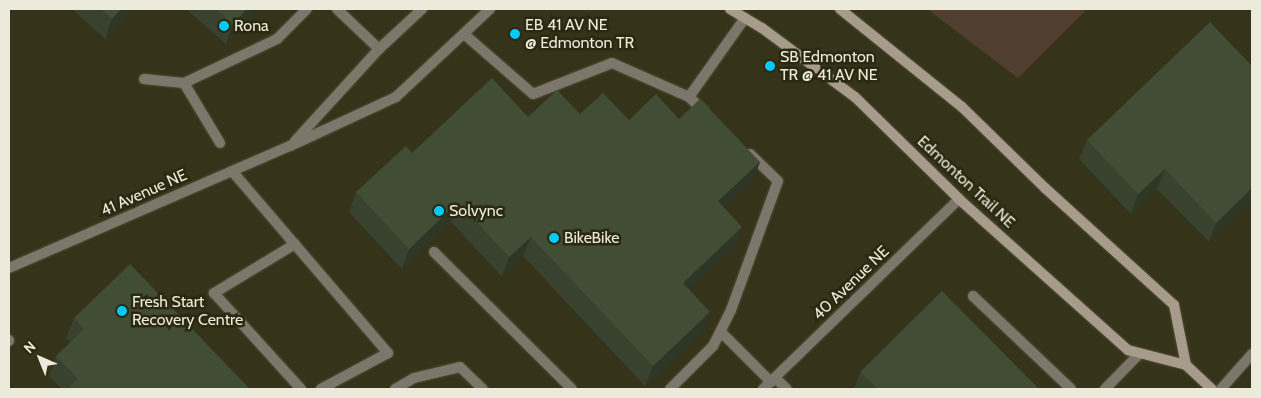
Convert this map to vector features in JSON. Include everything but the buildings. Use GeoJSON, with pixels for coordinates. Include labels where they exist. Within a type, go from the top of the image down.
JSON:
{"type":"FeatureCollection","features":[{"type":"Feature","properties":{"kind":"main road","name":"Edmonton Trail NE"},"geometry":{"type":"LineString","coordinates":[[730,9],[854,96],[959,199],[1128,350],[1186,365],[1212,389]]}},
{"type":"Feature","properties":{"kind":"main road"},"geometry":{"type":"LineString","coordinates":[[840,9],[962,107],[1045,188],[1174,305],[1186,365]]}},
{"type":"Feature","properties":{"kind":"street"},"geometry":{"type":"LineString","coordinates":[[144,79],[184,83],[277,39],[307,9]]}},
{"type":"Feature","properties":{"kind":"street"},"geometry":{"type":"LineString","coordinates":[[337,9],[379,49]]}},
{"type":"Feature","properties":{"kind":"street","name":"41 Avenue NE"},"geometry":{"type":"LineString","coordinates":[[290,146],[379,49],[422,9]]}},
{"type":"Feature","properties":{"kind":"street","name":"41 Avenue NE"},"geometry":{"type":"LineString","coordinates":[[9,268],[290,146],[396,97],[490,9]]}},
{"type":"Feature","properties":{"kind":"street"},"geometry":{"type":"LineString","coordinates":[[689,97],[745,18]]}},
{"type":"Feature","properties":{"kind":"street"},"geometry":{"type":"LineString","coordinates":[[464,34],[533,94],[612,63],[689,97],[710,116]]}},
{"type":"Feature","properties":{"kind":"street"},"geometry":{"type":"LineString","coordinates":[[184,83],[220,143]]}},
{"type":"Feature","properties":{"kind":"street"},"geometry":{"type":"LineString","coordinates":[[670,389],[713,346],[731,310],[778,181],[744,148]]}},
{"type":"Feature","properties":{"kind":"street"},"geometry":{"type":"LineString","coordinates":[[232,170],[388,353],[321,389]]}},
{"type":"Feature","properties":{"kind":"street","name":"40 Avenue NE"},"geometry":{"type":"LineString","coordinates":[[770,383],[959,199]]}},
{"type":"Feature","properties":{"kind":"street"},"geometry":{"type":"LineString","coordinates":[[295,244],[214,293],[301,389]]}},
{"type":"Feature","properties":{"kind":"street"},"geometry":{"type":"LineString","coordinates":[[434,252],[572,389]]}},
{"type":"Feature","properties":{"kind":"street"},"geometry":{"type":"LineString","coordinates":[[974,296],[1070,389]]}},
{"type":"Feature","properties":{"kind":"street"},"geometry":{"type":"LineString","coordinates":[[720,332],[770,383],[787,389]]}},
{"type":"Feature","properties":{"kind":"street"},"geometry":{"type":"LineString","coordinates":[[1104,389],[1140,353]]}},
{"type":"Feature","properties":{"kind":"street"},"geometry":{"type":"LineString","coordinates":[[1220,389],[1252,354]]}},
{"type":"Feature","properties":{"kind":"street"},"geometry":{"type":"LineString","coordinates":[[395,389],[414,378],[460,367],[483,389]]}},
{"type":"Feature","properties":{"kind":"shaded area"},"geometry":{"type":"Polygon","coordinates":[[[927,9],[1087,9],[1018,78],[927,9]]]}},
{"type":"Feature","properties":{"kind":"place","name":"Rona"},"geometry":{"type":"Point","coordinates":[224,26]}},
{"type":"Feature","properties":{"kind":"place","name":"EB 41 AV NE @ Edmonton TR"},"geometry":{"type":"Point","coordinates":[515,34]}},
{"type":"Feature","properties":{"kind":"place","name":"SB Edmonton TR @ 41 AV NE"},"geometry":{"type":"Point","coordinates":[770,66]}},
{"type":"Feature","properties":{"kind":"place","name":"Solvync"},"geometry":{"type":"Point","coordinates":[439,211]}},
{"type":"Feature","properties":{"kind":"place","name":"BikeBike"},"geometry":{"type":"Point","coordinates":[554,238]}},
{"type":"Feature","properties":{"kind":"place","name":"Fresh Start Recovery Centre"},"geometry":{"type":"Point","coordinates":[122,311]}}]}
